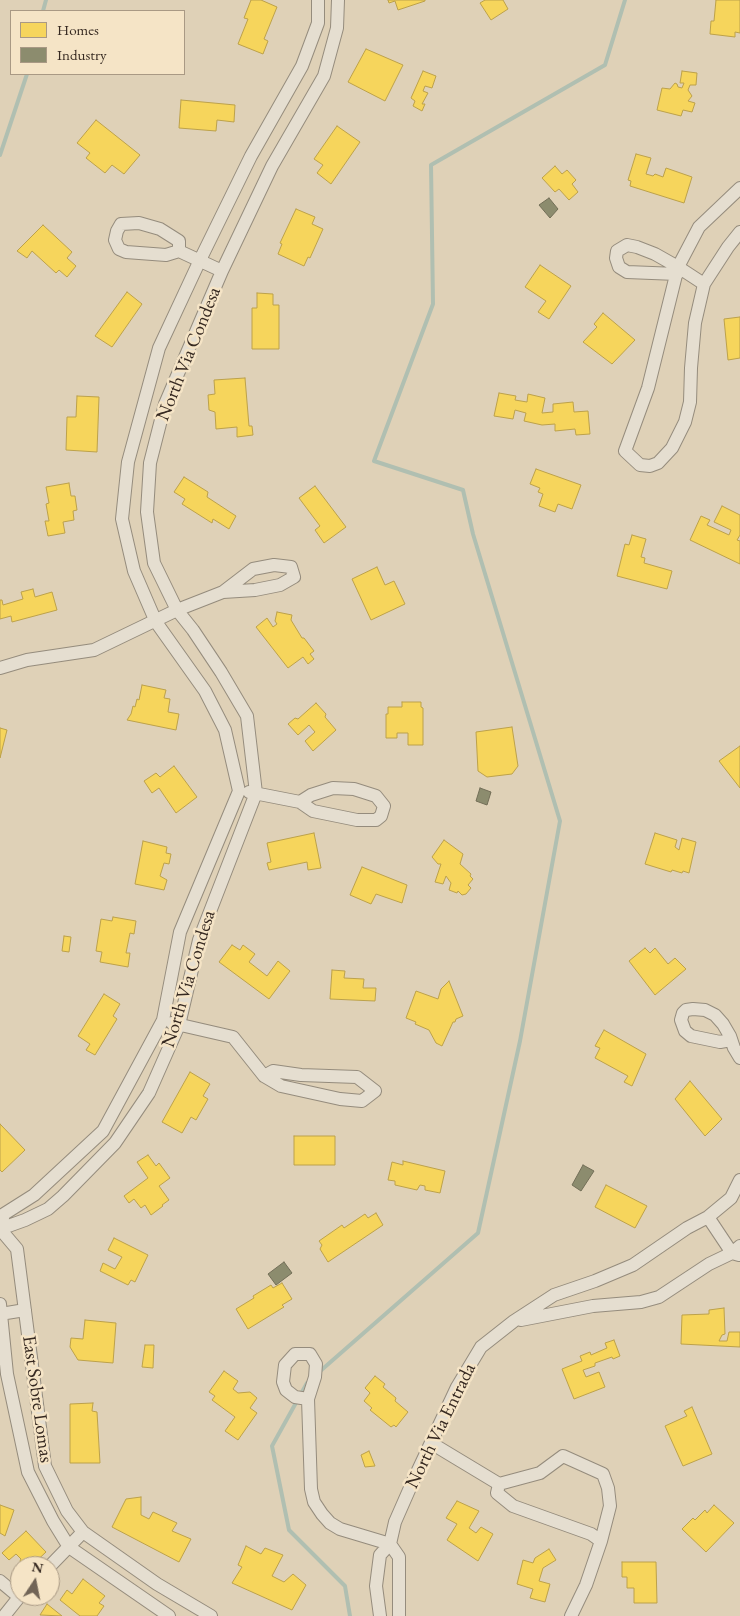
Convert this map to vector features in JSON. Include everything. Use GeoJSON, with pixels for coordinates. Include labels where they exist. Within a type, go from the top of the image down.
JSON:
{"type":"FeatureCollection","features":[{"type":"Feature","properties":{"kind":"street","name":"North Via Condesa"},"geometry":{"type":"LineString","coordinates":[[0,1229],[4,1214],[34,1196],[103,1131],[163,1020],[180,932],[239,791],[225,730],[205,691],[156,622],[134,571],[122,519],[128,462],[159,348],[251,156],[302,66],[318,23],[318,0]]}},
{"type":"Feature","properties":{"kind":"street","name":"North Via Condesa"},"geometry":{"type":"LineString","coordinates":[[0,1229],[48,1209],[64,1196],[115,1143],[149,1093],[179,1025],[199,940],[256,793],[247,716],[221,672],[177,610],[154,563],[147,512],[150,463],[165,404],[222,271],[272,166],[324,76],[337,28],[338,0]]}},
{"type":"Feature","properties":{"kind":"street"},"geometry":{"type":"LineString","coordinates":[[740,188],[699,227],[677,270],[648,388],[625,452],[640,465],[650,466],[658,463],[672,448],[685,422],[690,402],[695,323],[704,284],[740,232]]}},
{"type":"Feature","properties":{"kind":"street"},"geometry":{"type":"LineString","coordinates":[[139,223],[160,229],[179,241],[179,251],[166,256],[126,252],[119,249],[115,240],[117,231],[121,224],[139,223]]}},
{"type":"Feature","properties":{"kind":"street","name":"North Via Condesa"},"geometry":{"type":"LineString","coordinates":[[179,251],[222,271]]}},
{"type":"Feature","properties":{"kind":"street"},"geometry":{"type":"LineString","coordinates":[[677,270],[704,284]]}},
{"type":"Feature","properties":{"kind":"street"},"geometry":{"type":"LineString","coordinates":[[0,668],[27,660],[94,650],[156,622],[177,610],[223,592],[253,569],[274,564],[291,567],[294,577],[280,585],[255,590],[223,592]]}},
{"type":"Feature","properties":{"kind":"street"},"geometry":{"type":"LineString","coordinates":[[239,791],[300,802],[313,811],[357,820],[376,820],[381,816],[384,806],[376,796],[354,789],[333,788],[311,795],[300,802]]}},
{"type":"Feature","properties":{"kind":"street"},"geometry":{"type":"LineString","coordinates":[[163,1020],[233,1037],[264,1076],[281,1086],[340,1099],[362,1101],[375,1091],[357,1077],[301,1075],[273,1071],[264,1076]]}},
{"type":"Feature","properties":{"kind":"street"},"geometry":{"type":"LineString","coordinates":[[731,1040],[740,1058]]}},
{"type":"Feature","properties":{"kind":"street"},"geometry":{"type":"LineString","coordinates":[[313,1093],[317,1075]]}},
{"type":"Feature","properties":{"kind":"street","name":"North Via Entrada"},"geometry":{"type":"LineString","coordinates":[[380,1616],[376,1586],[380,1555],[390,1544],[395,1522],[431,1443],[457,1387],[481,1347],[514,1321],[554,1295],[633,1265],[687,1228],[708,1217],[731,1198],[740,1180]]}},
{"type":"Feature","properties":{"kind":"street"},"geometry":{"type":"LineString","coordinates":[[708,1217],[737,1251]]}},
{"type":"Feature","properties":{"kind":"street","name":"East Sobre Lomas"},"geometry":{"type":"LineString","coordinates":[[0,1229],[17,1249],[45,1466],[66,1511],[83,1532],[157,1584],[211,1616]]}},
{"type":"Feature","properties":{"kind":"street","name":"North Via Entrada"},"geometry":{"type":"LineString","coordinates":[[514,1321],[593,1306],[642,1302],[659,1297],[709,1264],[737,1251]]}},
{"type":"Feature","properties":{"kind":"street"},"geometry":{"type":"LineString","coordinates":[[0,1311],[25,1310]]}},
{"type":"Feature","properties":{"kind":"street","name":"East Sobre Lomas"},"geometry":{"type":"LineString","coordinates":[[0,1311],[7,1374],[28,1472],[53,1521],[69,1547],[169,1616]]}},
{"type":"Feature","properties":{"kind":"street"},"geometry":{"type":"LineString","coordinates":[[308,1399],[311,1489],[314,1502],[322,1514],[335,1526],[390,1544],[399,1558],[399,1616]]}},
{"type":"Feature","properties":{"kind":"street"},"geometry":{"type":"LineString","coordinates":[[431,1443],[499,1484],[540,1472],[563,1456],[603,1474],[608,1488],[610,1506],[601,1541],[586,1585],[571,1616]]}},
{"type":"Feature","properties":{"kind":"street"},"geometry":{"type":"LineString","coordinates":[[499,1484],[497,1493],[513,1506],[591,1534],[601,1541]]}},
{"type":"Feature","properties":{"kind":"street"},"geometry":{"type":"LineString","coordinates":[[60,1556],[83,1532]]}},
{"type":"Feature","properties":{"kind":"street"},"geometry":{"type":"LineString","coordinates":[[0,1581],[10,1589]]}},
{"type":"Feature","properties":{"kind":"street"},"geometry":{"type":"LineString","coordinates":[[4,1616],[12,1606]]}},
{"type":"Feature","properties":{"kind":"building: Homes"},"geometry":{"type":"Polygon","coordinates":[[[251,0],[261,0],[277,7],[264,39],[268,41],[263,54],[238,44],[248,19],[244,18],[251,0]]]}},
{"type":"Feature","properties":{"kind":"building: Homes"},"geometry":{"type":"Polygon","coordinates":[[[388,0],[425,1],[398,10],[395,1],[389,3],[388,0]]]}},
{"type":"Feature","properties":{"kind":"building: Homes"},"geometry":{"type":"Polygon","coordinates":[[[485,0],[503,0],[508,9],[491,20],[480,3],[485,0]]]}},
{"type":"Feature","properties":{"kind":"building: Homes"},"geometry":{"type":"Polygon","coordinates":[[[716,0],[740,0],[740,33],[735,32],[735,37],[710,34],[711,21],[714,21],[716,0]]]}},
{"type":"Feature","properties":{"kind":"building: Homes"},"geometry":{"type":"Polygon","coordinates":[[[366,49],[403,65],[385,101],[348,82],[366,49]]]}},
{"type":"Feature","properties":{"kind":"building: Homes"},"geometry":{"type":"Polygon","coordinates":[[[423,71],[436,76],[432,88],[425,86],[423,91],[428,93],[422,104],[425,104],[422,111],[413,106],[415,101],[411,98],[423,71]]]}},
{"type":"Feature","properties":{"kind":"building: Homes"},"geometry":{"type":"Polygon","coordinates":[[[682,71],[697,73],[696,85],[690,85],[688,90],[692,96],[688,101],[695,103],[692,112],[683,110],[681,116],[657,110],[662,88],[670,89],[675,83],[678,87],[682,88],[684,83],[680,83],[682,71]]]}},
{"type":"Feature","properties":{"kind":"building: Homes"},"geometry":{"type":"Polygon","coordinates":[[[181,100],[235,105],[234,122],[217,120],[216,131],[179,128],[181,100]]]}},
{"type":"Feature","properties":{"kind":"building: Homes"},"geometry":{"type":"Polygon","coordinates":[[[96,120],[140,155],[124,174],[112,165],[105,173],[86,158],[90,153],[77,143],[96,120]]]}},
{"type":"Feature","properties":{"kind":"building: Homes"},"geometry":{"type":"Polygon","coordinates":[[[337,126],[360,142],[331,184],[317,173],[323,165],[314,159],[337,126]]]}},
{"type":"Feature","properties":{"kind":"building: Homes"},"geometry":{"type":"Polygon","coordinates":[[[636,154],[651,158],[646,174],[653,176],[655,174],[663,177],[666,168],[692,177],[684,203],[630,186],[631,181],[628,180],[636,154]]]}},
{"type":"Feature","properties":{"kind":"building: Homes"},"geometry":{"type":"Polygon","coordinates":[[[555,166],[562,174],[567,170],[576,180],[572,184],[578,192],[569,200],[559,189],[555,192],[542,178],[555,166]]]}},
{"type":"Feature","properties":{"kind":"building: Homes"},"geometry":{"type":"Polygon","coordinates":[[[296,209],[315,217],[312,224],[323,229],[310,258],[308,257],[304,266],[278,254],[282,244],[280,243],[296,209]]]}},
{"type":"Feature","properties":{"kind":"building: Homes"},"geometry":{"type":"Polygon","coordinates":[[[43,225],[72,252],[67,258],[76,266],[67,277],[59,270],[56,273],[32,251],[27,258],[17,251],[43,225]]]}},
{"type":"Feature","properties":{"kind":"building: Homes"},"geometry":{"type":"Polygon","coordinates":[[[540,265],[571,286],[549,319],[538,312],[546,301],[525,287],[540,265]]]}},
{"type":"Feature","properties":{"kind":"building: Homes"},"geometry":{"type":"Polygon","coordinates":[[[127,292],[142,304],[112,347],[95,336],[127,292]]]}},
{"type":"Feature","properties":{"kind":"building: Homes"},"geometry":{"type":"Polygon","coordinates":[[[257,293],[273,294],[273,305],[279,305],[279,349],[252,349],[252,308],[257,308],[257,293]]]}},
{"type":"Feature","properties":{"kind":"building: Homes"},"geometry":{"type":"Polygon","coordinates":[[[603,313],[635,340],[612,364],[583,342],[597,327],[594,324],[603,313]]]}},
{"type":"Feature","properties":{"kind":"building: Homes"},"geometry":{"type":"Polygon","coordinates":[[[740,317],[740,358],[728,360],[724,319],[740,317]]]}},
{"type":"Feature","properties":{"kind":"building: Homes"},"geometry":{"type":"Polygon","coordinates":[[[245,378],[249,426],[252,426],[253,435],[237,437],[237,427],[216,429],[215,412],[209,410],[208,395],[215,394],[214,380],[245,378]]]}},
{"type":"Feature","properties":{"kind":"building: Homes"},"geometry":{"type":"Polygon","coordinates":[[[499,393],[516,396],[515,400],[527,402],[528,394],[545,398],[542,413],[553,412],[553,404],[573,402],[574,412],[588,411],[590,434],[576,435],[575,429],[555,431],[555,424],[542,425],[524,421],[526,413],[515,410],[513,419],[494,416],[499,393]]]}},
{"type":"Feature","properties":{"kind":"building: Homes"},"geometry":{"type":"Polygon","coordinates":[[[77,396],[99,397],[97,452],[66,450],[67,417],[76,417],[77,396]]]}},
{"type":"Feature","properties":{"kind":"building: Homes"},"geometry":{"type":"Polygon","coordinates":[[[536,469],[581,485],[572,509],[558,504],[555,512],[539,506],[543,494],[538,492],[540,488],[530,484],[536,469]]]}},
{"type":"Feature","properties":{"kind":"building: Homes"},"geometry":{"type":"Polygon","coordinates":[[[184,477],[208,492],[207,497],[236,516],[229,529],[213,519],[212,523],[182,504],[185,499],[174,492],[184,477]]]}},
{"type":"Feature","properties":{"kind":"building: Homes"},"geometry":{"type":"Polygon","coordinates":[[[69,483],[71,496],[75,496],[77,510],[73,511],[74,520],[63,522],[65,533],[48,536],[45,521],[49,521],[46,504],[49,503],[46,487],[69,483]]]}},
{"type":"Feature","properties":{"kind":"building: Homes"},"geometry":{"type":"Polygon","coordinates":[[[315,486],[346,527],[324,543],[315,530],[320,526],[299,498],[315,486]]]}},
{"type":"Feature","properties":{"kind":"building: Homes"},"geometry":{"type":"Polygon","coordinates":[[[722,506],[740,515],[740,535],[737,540],[740,541],[740,564],[690,540],[701,516],[710,520],[707,525],[729,535],[731,530],[714,522],[722,506]]]}},
{"type":"Feature","properties":{"kind":"building: Homes"},"geometry":{"type":"Polygon","coordinates":[[[632,535],[646,539],[641,557],[645,558],[644,563],[672,571],[667,589],[617,576],[625,544],[629,545],[632,535]]]}},
{"type":"Feature","properties":{"kind":"building: Homes"},"geometry":{"type":"Polygon","coordinates":[[[377,567],[385,585],[394,581],[405,604],[371,620],[352,579],[377,567]]]}},
{"type":"Feature","properties":{"kind":"building: Homes"},"geometry":{"type":"Polygon","coordinates":[[[33,589],[35,597],[52,592],[57,610],[12,622],[11,616],[0,619],[0,600],[2,600],[3,605],[23,599],[21,592],[33,589]]]}},
{"type":"Feature","properties":{"kind":"building: Homes"},"geometry":{"type":"Polygon","coordinates":[[[277,612],[292,615],[291,620],[302,638],[314,651],[310,654],[314,659],[308,664],[303,657],[288,668],[256,627],[267,618],[273,627],[277,624],[275,621],[277,612]]]}},
{"type":"Feature","properties":{"kind":"building: Homes"},"geometry":{"type":"Polygon","coordinates":[[[142,685],[166,690],[164,698],[170,699],[168,712],[179,714],[176,730],[127,720],[133,706],[135,707],[137,699],[139,700],[142,685]]]}},
{"type":"Feature","properties":{"kind":"building: Homes"},"geometry":{"type":"Polygon","coordinates":[[[402,702],[421,702],[421,707],[423,708],[423,745],[408,745],[408,733],[397,733],[397,738],[386,738],[386,714],[388,714],[388,707],[402,707],[402,702]]]}},
{"type":"Feature","properties":{"kind":"building: Homes"},"geometry":{"type":"Polygon","coordinates":[[[316,703],[336,730],[313,751],[305,741],[315,732],[309,725],[298,735],[288,724],[295,718],[298,719],[316,703]]]}},
{"type":"Feature","properties":{"kind":"building: Homes"},"geometry":{"type":"Polygon","coordinates":[[[512,727],[518,766],[512,774],[487,777],[478,771],[476,732],[512,727]]]}},
{"type":"Feature","properties":{"kind":"building: Homes"},"geometry":{"type":"Polygon","coordinates":[[[0,728],[7,730],[0,758],[0,728]]]}},
{"type":"Feature","properties":{"kind":"building: Homes"},"geometry":{"type":"Polygon","coordinates":[[[740,746],[740,788],[719,761],[740,746]]]}},
{"type":"Feature","properties":{"kind":"building: Homes"},"geometry":{"type":"Polygon","coordinates":[[[174,766],[197,797],[176,813],[159,788],[152,793],[144,781],[156,773],[160,777],[174,766]]]}},
{"type":"Feature","properties":{"kind":"building: Homes"},"geometry":{"type":"Polygon","coordinates":[[[314,833],[321,868],[308,870],[307,862],[269,870],[267,863],[271,862],[267,843],[314,833]]]}},
{"type":"Feature","properties":{"kind":"building: Homes"},"geometry":{"type":"Polygon","coordinates":[[[655,833],[677,840],[675,847],[679,850],[682,838],[696,842],[689,873],[672,870],[671,872],[645,864],[655,833]]]}},
{"type":"Feature","properties":{"kind":"building: Homes"},"geometry":{"type":"Polygon","coordinates":[[[444,840],[463,854],[460,864],[471,874],[470,876],[473,879],[468,885],[471,888],[466,894],[462,895],[458,891],[457,893],[449,890],[451,883],[446,876],[443,884],[435,882],[441,864],[438,864],[432,857],[444,840]]]}},
{"type":"Feature","properties":{"kind":"building: Homes"},"geometry":{"type":"Polygon","coordinates":[[[143,841],[167,847],[166,853],[171,854],[169,864],[164,863],[160,876],[167,880],[164,890],[135,884],[143,841]]]}},
{"type":"Feature","properties":{"kind":"building: Homes"},"geometry":{"type":"Polygon","coordinates":[[[362,867],[407,885],[402,903],[376,894],[371,904],[350,895],[362,867]]]}},
{"type":"Feature","properties":{"kind":"building: Homes"},"geometry":{"type":"Polygon","coordinates":[[[113,917],[136,921],[134,934],[130,933],[126,953],[130,953],[128,967],[100,962],[102,952],[96,951],[101,919],[112,921],[113,917]]]}},
{"type":"Feature","properties":{"kind":"building: Homes"},"geometry":{"type":"Polygon","coordinates":[[[64,936],[71,937],[69,952],[62,951],[64,936]]]}},
{"type":"Feature","properties":{"kind":"building: Homes"},"geometry":{"type":"Polygon","coordinates":[[[232,945],[240,950],[243,945],[255,954],[249,962],[267,976],[278,961],[290,971],[269,999],[219,962],[232,945]]]}},
{"type":"Feature","properties":{"kind":"building: Homes"},"geometry":{"type":"Polygon","coordinates":[[[645,948],[650,953],[655,948],[668,964],[675,958],[686,969],[655,995],[629,961],[645,948]]]}},
{"type":"Feature","properties":{"kind":"building: Homes"},"geometry":{"type":"Polygon","coordinates":[[[332,970],[345,971],[344,978],[364,979],[363,988],[376,988],[375,1001],[330,999],[332,970]]]}},
{"type":"Feature","properties":{"kind":"building: Homes"},"geometry":{"type":"Polygon","coordinates":[[[449,981],[463,1016],[453,1022],[442,1046],[436,1043],[429,1030],[406,1018],[416,991],[438,999],[441,989],[449,981]]]}},
{"type":"Feature","properties":{"kind":"building: Homes"},"geometry":{"type":"Polygon","coordinates":[[[104,994],[120,1004],[113,1016],[117,1019],[95,1055],[86,1050],[90,1044],[78,1036],[104,994]]]}},
{"type":"Feature","properties":{"kind":"building: Homes"},"geometry":{"type":"Polygon","coordinates":[[[604,1030],[646,1054],[632,1086],[624,1082],[628,1076],[595,1058],[600,1048],[595,1046],[604,1030]]]}},
{"type":"Feature","properties":{"kind":"building: Homes"},"geometry":{"type":"Polygon","coordinates":[[[190,1072],[210,1084],[203,1096],[208,1099],[196,1120],[191,1117],[182,1133],[162,1122],[190,1072]]]}},
{"type":"Feature","properties":{"kind":"building: Homes"},"geometry":{"type":"Polygon","coordinates":[[[690,1081],[722,1119],[705,1136],[675,1099],[690,1081]]]}},
{"type":"Feature","properties":{"kind":"building: Homes"},"geometry":{"type":"Polygon","coordinates":[[[0,1124],[25,1150],[2,1172],[0,1170],[0,1124]]]}},
{"type":"Feature","properties":{"kind":"building: Homes"},"geometry":{"type":"Polygon","coordinates":[[[294,1136],[335,1136],[335,1165],[294,1165],[294,1136]]]}},
{"type":"Feature","properties":{"kind":"building: Homes"},"geometry":{"type":"Polygon","coordinates":[[[148,1155],[156,1166],[159,1163],[170,1178],[159,1186],[169,1200],[151,1215],[145,1205],[141,1208],[134,1199],[129,1203],[124,1196],[148,1178],[137,1162],[148,1155]]]}},
{"type":"Feature","properties":{"kind":"building: Homes"},"geometry":{"type":"Polygon","coordinates":[[[403,1161],[445,1171],[440,1193],[425,1190],[425,1186],[420,1185],[417,1190],[395,1185],[395,1181],[388,1180],[392,1162],[403,1165],[403,1161]]]}},
{"type":"Feature","properties":{"kind":"building: Homes"},"geometry":{"type":"Polygon","coordinates":[[[606,1185],[647,1206],[635,1228],[595,1207],[606,1185]]]}},
{"type":"Feature","properties":{"kind":"building: Homes"},"geometry":{"type":"Polygon","coordinates":[[[376,1213],[383,1225],[328,1262],[320,1249],[322,1245],[319,1241],[342,1225],[344,1228],[365,1214],[368,1218],[376,1213]]]}},
{"type":"Feature","properties":{"kind":"building: Homes"},"geometry":{"type":"Polygon","coordinates":[[[114,1238],[148,1255],[135,1282],[131,1280],[128,1285],[100,1271],[103,1263],[115,1269],[122,1257],[108,1250],[114,1238]]]}},
{"type":"Feature","properties":{"kind":"building: Homes"},"geometry":{"type":"Polygon","coordinates":[[[282,1283],[292,1299],[282,1305],[284,1307],[248,1329],[236,1309],[271,1285],[273,1288],[282,1283]]]}},
{"type":"Feature","properties":{"kind":"building: Homes"},"geometry":{"type":"Polygon","coordinates":[[[724,1308],[725,1334],[722,1335],[719,1341],[727,1341],[729,1332],[740,1332],[740,1347],[681,1344],[682,1315],[709,1314],[709,1310],[724,1308]]]}},
{"type":"Feature","properties":{"kind":"building: Homes"},"geometry":{"type":"Polygon","coordinates":[[[85,1320],[116,1323],[113,1363],[78,1360],[70,1347],[71,1338],[83,1339],[85,1320]]]}},
{"type":"Feature","properties":{"kind":"building: Homes"},"geometry":{"type":"Polygon","coordinates":[[[614,1340],[620,1356],[595,1363],[595,1366],[583,1370],[586,1377],[599,1372],[605,1387],[574,1399],[562,1369],[582,1361],[580,1356],[590,1352],[591,1355],[607,1348],[605,1343],[614,1340]]]}},
{"type":"Feature","properties":{"kind":"building: Homes"},"geometry":{"type":"Polygon","coordinates":[[[145,1345],[154,1345],[153,1368],[142,1367],[145,1345]]]}},
{"type":"Feature","properties":{"kind":"building: Homes"},"geometry":{"type":"Polygon","coordinates":[[[224,1371],[238,1381],[233,1389],[238,1393],[250,1392],[257,1398],[250,1408],[257,1413],[238,1440],[225,1431],[235,1417],[212,1400],[215,1396],[209,1392],[224,1371]]]}},
{"type":"Feature","properties":{"kind":"building: Homes"},"geometry":{"type":"Polygon","coordinates":[[[375,1376],[385,1384],[383,1387],[396,1398],[395,1401],[408,1412],[396,1427],[394,1425],[391,1427],[370,1410],[372,1408],[364,1401],[370,1393],[365,1388],[375,1376]]]}},
{"type":"Feature","properties":{"kind":"building: Homes"},"geometry":{"type":"Polygon","coordinates":[[[93,1403],[92,1411],[97,1412],[100,1463],[70,1463],[70,1404],[93,1403]]]}},
{"type":"Feature","properties":{"kind":"building: Homes"},"geometry":{"type":"Polygon","coordinates":[[[692,1407],[712,1454],[683,1466],[665,1426],[687,1416],[684,1411],[692,1407]]]}},
{"type":"Feature","properties":{"kind":"building: Homes"},"geometry":{"type":"Polygon","coordinates":[[[369,1451],[375,1466],[365,1467],[361,1455],[369,1451]]]}},
{"type":"Feature","properties":{"kind":"building: Homes"},"geometry":{"type":"Polygon","coordinates":[[[141,1497],[141,1515],[149,1519],[153,1512],[177,1523],[172,1531],[191,1539],[179,1562],[112,1527],[126,1499],[141,1497]]]}},
{"type":"Feature","properties":{"kind":"building: Homes"},"geometry":{"type":"Polygon","coordinates":[[[457,1501],[479,1511],[469,1528],[476,1533],[481,1527],[493,1534],[478,1561],[447,1540],[457,1524],[446,1518],[457,1501]]]}},
{"type":"Feature","properties":{"kind":"building: Homes"},"geometry":{"type":"Polygon","coordinates":[[[0,1505],[14,1510],[5,1536],[0,1533],[0,1505]]]}},
{"type":"Feature","properties":{"kind":"building: Homes"},"geometry":{"type":"Polygon","coordinates":[[[714,1505],[734,1523],[706,1552],[682,1529],[705,1510],[707,1513],[714,1505]]]}},
{"type":"Feature","properties":{"kind":"building: Homes"},"geometry":{"type":"Polygon","coordinates":[[[26,1531],[46,1552],[42,1556],[18,1556],[16,1554],[10,1556],[9,1560],[2,1553],[26,1531]]]}},
{"type":"Feature","properties":{"kind":"building: Homes"},"geometry":{"type":"Polygon","coordinates":[[[246,1546],[261,1554],[265,1548],[283,1555],[272,1576],[284,1582],[293,1574],[306,1585],[292,1610],[232,1583],[242,1567],[238,1565],[246,1546]]]}},
{"type":"Feature","properties":{"kind":"building: Homes"},"geometry":{"type":"Polygon","coordinates":[[[549,1549],[556,1560],[543,1568],[539,1581],[550,1584],[545,1602],[530,1598],[533,1589],[517,1584],[523,1560],[533,1563],[535,1558],[549,1549]]]}},
{"type":"Feature","properties":{"kind":"building: Homes"},"geometry":{"type":"Polygon","coordinates":[[[622,1562],[656,1562],[657,1603],[634,1603],[634,1588],[627,1588],[627,1577],[622,1577],[622,1562]]]}},
{"type":"Feature","properties":{"kind":"building: Homes"},"geometry":{"type":"Polygon","coordinates":[[[83,1579],[105,1596],[99,1603],[104,1606],[97,1616],[80,1616],[60,1600],[67,1590],[72,1594],[83,1579]]]}},
{"type":"Feature","properties":{"kind":"building: Homes"},"geometry":{"type":"Polygon","coordinates":[[[46,1606],[50,1606],[62,1616],[40,1615],[46,1606]]]}},
{"type":"Feature","properties":{"kind":"building: Industry"},"geometry":{"type":"Polygon","coordinates":[[[549,198],[558,209],[550,218],[539,205],[549,198]]]}},
{"type":"Feature","properties":{"kind":"building: Industry"},"geometry":{"type":"Polygon","coordinates":[[[480,788],[491,792],[487,805],[476,801],[480,788]]]}},
{"type":"Feature","properties":{"kind":"building: Industry"},"geometry":{"type":"Polygon","coordinates":[[[583,1165],[594,1171],[581,1191],[572,1185],[583,1165]]]}},
{"type":"Feature","properties":{"kind":"building: Industry"},"geometry":{"type":"Polygon","coordinates":[[[284,1262],[292,1273],[276,1285],[268,1274],[284,1262]]]}},
{"type":"Feature","properties":{"kind":"waterway"},"geometry":{"type":"LineString","coordinates":[[43,10],[46,0]]}},
{"type":"Feature","properties":{"kind":"waterway"},"geometry":{"type":"LineString","coordinates":[[318,1373],[478,1233],[520,1041],[560,821],[473,534],[463,490],[374,461],[433,304],[431,165],[605,65],[625,0]]}},
{"type":"Feature","properties":{"kind":"waterway"},"geometry":{"type":"LineString","coordinates":[[0,155],[27,75]]}},
{"type":"Feature","properties":{"kind":"waterway"},"geometry":{"type":"LineString","coordinates":[[307,1383],[272,1446],[289,1530],[345,1586],[350,1616]]}}]}
